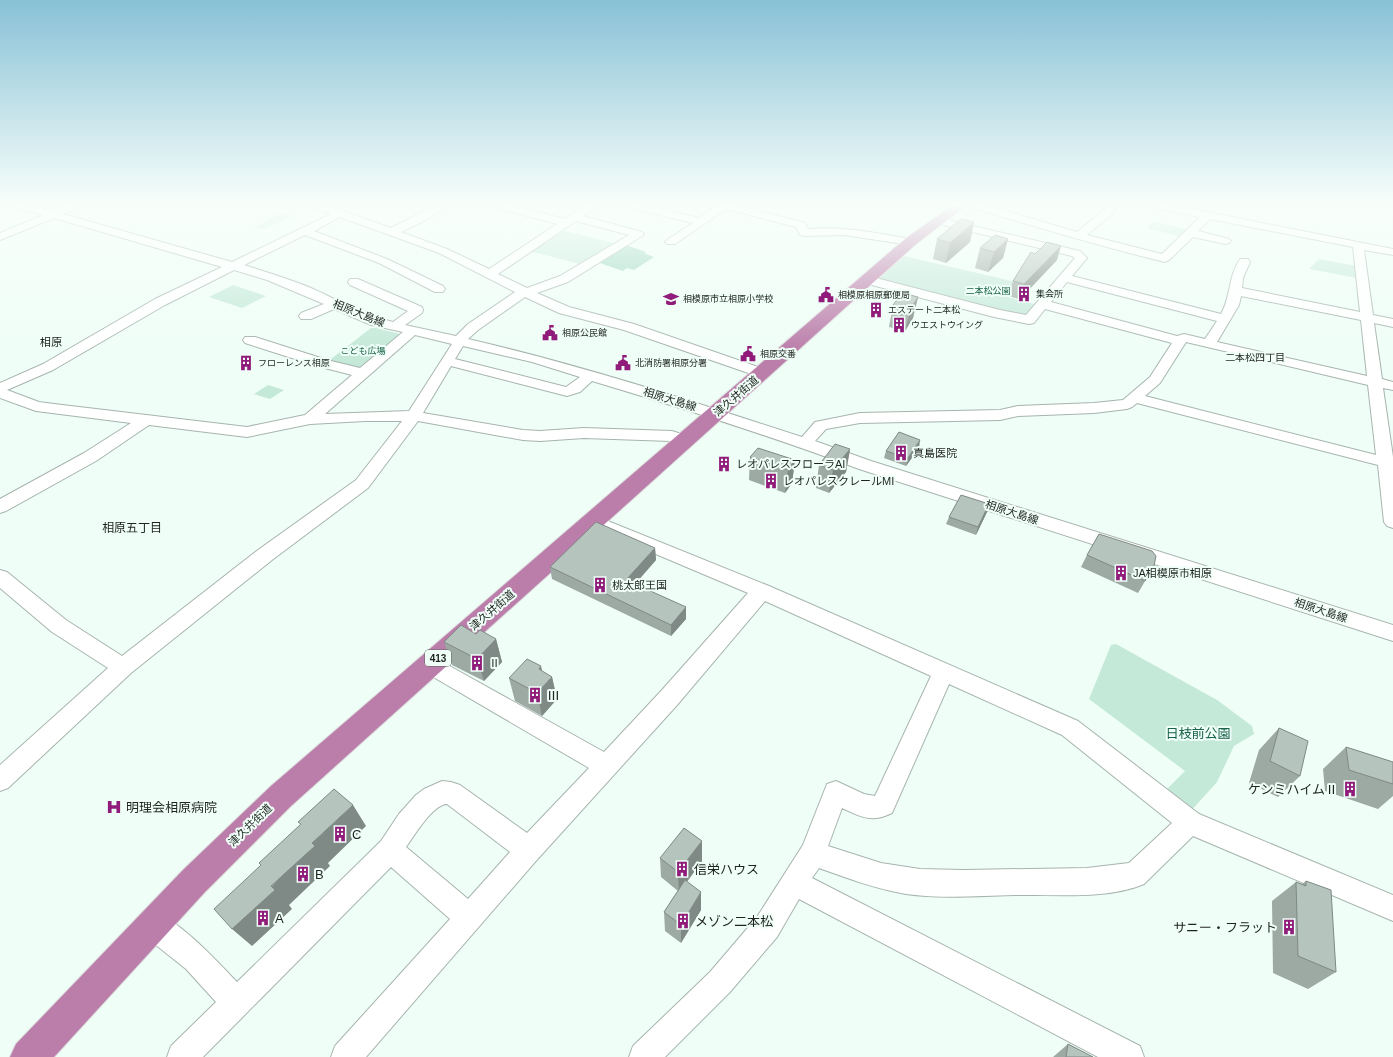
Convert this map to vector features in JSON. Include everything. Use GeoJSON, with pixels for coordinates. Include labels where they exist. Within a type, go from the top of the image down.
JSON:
{"type":"FeatureCollection","features":[{"type":"Feature","properties":{"kind":"highway","name":"津久井街道"},"geometry":{"type":"LineString","coordinates":[[29,1057],[152,924],[237,837],[275,801],[897,253]]}},
{"type":"Feature","properties":{"kind":"street","name":"相原大島線"},"geometry":{"type":"LineString","coordinates":[[190,253],[294,286],[367,318],[394,327],[536,359],[715,413],[805,443],[864,465],[1393,633]]}},
{"type":"Feature","properties":{"kind":"street"},"geometry":{"type":"LineString","coordinates":[[0,388],[48,367],[160,302],[259,253]]}},
{"type":"Feature","properties":{"kind":"street"},"geometry":{"type":"LineString","coordinates":[[363,253],[383,261],[439,289]]}},
{"type":"Feature","properties":{"kind":"street"},"geometry":{"type":"LineString","coordinates":[[448,253],[526,293],[564,310],[628,327],[762,373]]}},
{"type":"Feature","properties":{"kind":"street"},"geometry":{"type":"LineString","coordinates":[[490,274],[520,253]]}},
{"type":"Feature","properties":{"kind":"street"},"geometry":{"type":"LineString","coordinates":[[0,780],[124,667],[249,567],[362,484],[414,416],[447,361],[460,342],[473,327],[512,300],[526,293],[564,279],[606,253]]}},
{"type":"Feature","properties":{"kind":"street"},"geometry":{"type":"LineString","coordinates":[[868,280],[1024,320],[1031,319],[1081,258],[1080,256],[1069,253]]}},
{"type":"Feature","properties":{"kind":"street"},"geometry":{"type":"LineString","coordinates":[[1144,253],[1165,258],[1170,253]]}},
{"type":"Feature","properties":{"kind":"street"},"geometry":{"type":"LineString","coordinates":[[1359,253],[1376,382],[1389,463],[1393,522]]}},
{"type":"Feature","properties":{"kind":"street"},"geometry":{"type":"LineString","coordinates":[[1209,344],[1233,305],[1237,278],[1244,262]]}},
{"type":"Feature","properties":{"kind":"street"},"geometry":{"type":"LineString","coordinates":[[1064,278],[1224,319]]}},
{"type":"Feature","properties":{"kind":"street"},"geometry":{"type":"LineString","coordinates":[[354,282],[417,310],[394,327]]}},
{"type":"Feature","properties":{"kind":"street"},"geometry":{"type":"LineString","coordinates":[[1236,291],[1393,323]]}},
{"type":"Feature","properties":{"kind":"street"},"geometry":{"type":"LineString","coordinates":[[306,316],[335,304]]}},
{"type":"Feature","properties":{"kind":"street"},"geometry":{"type":"LineString","coordinates":[[1043,304],[1180,341]]}},
{"type":"Feature","properties":{"kind":"street"},"geometry":{"type":"LineString","coordinates":[[310,419],[412,331]]}},
{"type":"Feature","properties":{"kind":"street"},"geometry":{"type":"LineString","coordinates":[[805,443],[821,425],[860,418],[1000,415],[1018,411],[1094,408],[1127,404],[1155,380],[1181,339],[1187,339],[1393,386]]}},
{"type":"Feature","properties":{"kind":"street"},"geometry":{"type":"LineString","coordinates":[[250,340],[322,363],[362,373]]}},
{"type":"Feature","properties":{"kind":"street"},"geometry":{"type":"LineString","coordinates":[[447,361],[567,392],[575,389],[590,375]]}},
{"type":"Feature","properties":{"kind":"street"},"geometry":{"type":"LineString","coordinates":[[0,393],[36,406],[215,430],[247,432],[310,419],[366,416],[414,416],[522,435],[540,436],[592,434],[672,436],[685,440]]}},
{"type":"Feature","properties":{"kind":"street"},"geometry":{"type":"LineString","coordinates":[[1135,398],[1389,463]]}},
{"type":"Feature","properties":{"kind":"street"},"geometry":{"type":"LineString","coordinates":[[0,507],[90,457],[147,420]]}},
{"type":"Feature","properties":{"kind":"street"},"geometry":{"type":"LineString","coordinates":[[593,521],[762,591],[1070,728],[1190,822],[1393,908]]}},
{"type":"Feature","properties":{"kind":"street"},"geometry":{"type":"LineString","coordinates":[[0,577],[59,626],[124,667]]}},
{"type":"Feature","properties":{"kind":"street"},"geometry":{"type":"LineString","coordinates":[[347,1057],[469,917],[670,697],[762,591]]}},
{"type":"Feature","properties":{"kind":"street"},"geometry":{"type":"LineString","coordinates":[[430,665],[606,766]]}},
{"type":"Feature","properties":{"kind":"street"},"geometry":{"type":"LineString","coordinates":[[644,1057],[720,982],[767,927],[813,852],[836,792],[871,808],[880,807],[883,804],[944,672]]}},
{"type":"Feature","properties":{"kind":"street"},"geometry":{"type":"LineString","coordinates":[[182,1057],[390,850],[413,816],[436,793],[451,792],[529,850]]}},
{"type":"Feature","properties":{"kind":"street"},"geometry":{"type":"LineString","coordinates":[[813,852],[855,868],[892,878],[925,882],[956,884],[1076,881],[1123,878],[1135,875],[1190,822]]}},
{"type":"Feature","properties":{"kind":"street"},"geometry":{"type":"LineString","coordinates":[[390,850],[469,917]]}},
{"type":"Feature","properties":{"kind":"street"},"geometry":{"type":"LineString","coordinates":[[795,883],[1129,1057]]}},
{"type":"Feature","properties":{"kind":"street"},"geometry":{"type":"LineString","coordinates":[[152,924],[196,959],[236,1003]]}},
{"type":"Feature","properties":{"kind":"green space"},"geometry":{"type":"Polygon","coordinates":[[[539,253],[602,253],[583,265],[539,253]]]}},
{"type":"Feature","properties":{"kind":"green space","name":"二本松公園"},"geometry":{"type":"Polygon","coordinates":[[[904,256],[1016,282],[1003,296],[1034,304],[1025,315],[1021,316],[881,281],[879,278],[904,256]]]}},
{"type":"Feature","properties":{"kind":"green space"},"geometry":{"type":"Polygon","coordinates":[[[1319,259],[1357,266],[1357,278],[1309,269],[1319,259]]]}},
{"type":"Feature","properties":{"kind":"green space"},"geometry":{"type":"Polygon","coordinates":[[[233,285],[266,296],[242,308],[209,297],[233,285]]]}},
{"type":"Feature","properties":{"kind":"green space","name":"こども広場"},"geometry":{"type":"Polygon","coordinates":[[[371,328],[400,334],[402,337],[365,367],[359,368],[331,362],[331,359],[371,328]]]}},
{"type":"Feature","properties":{"kind":"green space"},"geometry":{"type":"Polygon","coordinates":[[[268,385],[284,390],[270,399],[254,394],[268,385]]]}},
{"type":"Feature","properties":{"kind":"green space","name":"日枝前公園"},"geometry":{"type":"Polygon","coordinates":[[[1116,644],[1217,700],[1252,726],[1254,734],[1234,746],[1217,782],[1190,812],[1164,792],[1185,771],[1089,699],[1111,645],[1116,644]]]}},
{"type":"Feature","properties":{"kind":"shaded area"},"geometry":{"type":"Polygon","coordinates":[[[611,253],[646,253],[654,257],[634,270],[627,268],[623,271],[597,262],[611,253]]]}},
{"type":"Feature","properties":{"kind":"building"},"geometry":{"type":"Polygon","coordinates":[[[1030,253],[1054,253],[1024,284],[1013,281],[1030,253]]]}},
{"type":"Feature","properties":{"kind":"building"},"geometry":{"type":"Polygon","coordinates":[[[902,293],[918,297],[910,310],[893,305],[902,293]]]}},
{"type":"Feature","properties":{"kind":"building"},"geometry":{"type":"Polygon","coordinates":[[[899,432],[920,440],[908,458],[886,451],[899,432]]]}},
{"type":"Feature","properties":{"kind":"building"},"geometry":{"type":"Polygon","coordinates":[[[835,444],[850,449],[833,470],[819,465],[835,444]]]}},
{"type":"Feature","properties":{"kind":"building"},"geometry":{"type":"Polygon","coordinates":[[[758,448],[795,460],[788,470],[750,457],[758,448]]]}},
{"type":"Feature","properties":{"kind":"building"},"geometry":{"type":"Polygon","coordinates":[[[961,495],[989,504],[978,527],[949,517],[961,495]]]}},
{"type":"Feature","properties":{"kind":"building","name":"桃太郎王国"},"geometry":{"type":"Polygon","coordinates":[[[596,522],[655,548],[626,580],[686,607],[671,625],[550,567],[596,522]]]}},
{"type":"Feature","properties":{"kind":"building"},"geometry":{"type":"Polygon","coordinates":[[[1099,534],[1152,551],[1156,556],[1154,566],[1145,581],[1087,555],[1099,534]]]}},
{"type":"Feature","properties":{"kind":"building"},"geometry":{"type":"Polygon","coordinates":[[[461,625],[476,634],[480,630],[496,639],[477,659],[444,642],[461,625]]]}},
{"type":"Feature","properties":{"kind":"building"},"geometry":{"type":"Polygon","coordinates":[[[527,659],[541,666],[539,669],[552,677],[537,693],[509,678],[527,659]]]}},
{"type":"Feature","properties":{"kind":"building"},"geometry":{"type":"Polygon","coordinates":[[[1279,728],[1308,741],[1300,776],[1270,761],[1279,728]]]}},
{"type":"Feature","properties":{"kind":"building"},"geometry":{"type":"Polygon","coordinates":[[[1346,747],[1393,762],[1393,784],[1349,770],[1346,747]]]}},
{"type":"Feature","properties":{"kind":"building"},"geometry":{"type":"Polygon","coordinates":[[[334,789],[353,805],[312,843],[315,846],[271,886],[275,890],[232,929],[214,909],[261,865],[259,863],[301,824],[298,822],[334,789]]]}},
{"type":"Feature","properties":{"kind":"building"},"geometry":{"type":"Polygon","coordinates":[[[684,828],[702,841],[678,872],[660,858],[684,828]]]}},
{"type":"Feature","properties":{"kind":"building"},"geometry":{"type":"Polygon","coordinates":[[[685,880],[701,892],[681,925],[664,912],[685,880]]]}},
{"type":"Feature","properties":{"kind":"building"},"geometry":{"type":"Polygon","coordinates":[[[1306,881],[1331,890],[1336,972],[1298,956],[1296,882],[1306,886],[1306,881]]]}},
{"type":"Feature","properties":{"kind":"building"},"geometry":{"type":"Polygon","coordinates":[[[1068,1044],[1093,1057],[1066,1057],[1068,1044]]]}},
{"type":"Feature","properties":{"kind":"place","name":"集会所"},"geometry":{"type":"Point","coordinates":[1024,294]}},
{"type":"Feature","properties":{"kind":"place","name":"相模原相原郵便局"},"geometry":{"type":"Point","coordinates":[826,295]}},
{"type":"Feature","properties":{"kind":"place","name":"相模原市立相原小学校"},"geometry":{"type":"Point","coordinates":[671,299]}},
{"type":"Feature","properties":{"kind":"place","name":"エステート二本松"},"geometry":{"type":"Point","coordinates":[876,310]}},
{"type":"Feature","properties":{"kind":"place","name":"ウエストウイング"},"geometry":{"type":"Point","coordinates":[899,325]}},
{"type":"Feature","properties":{"kind":"place","name":"相原公民館"},"geometry":{"type":"Point","coordinates":[550,333]}},
{"type":"Feature","properties":{"kind":"place","name":"相原交番"},"geometry":{"type":"Point","coordinates":[748,354]}},
{"type":"Feature","properties":{"kind":"place","name":"フローレンス相原"},"geometry":{"type":"Point","coordinates":[246,363]}},
{"type":"Feature","properties":{"kind":"place","name":"北消防署相原分署"},"geometry":{"type":"Point","coordinates":[623,363]}},
{"type":"Feature","properties":{"kind":"place","name":"真島医院"},"geometry":{"type":"Point","coordinates":[901,453]}},
{"type":"Feature","properties":{"kind":"place","name":"レオパレスフローラAI"},"geometry":{"type":"Point","coordinates":[724,464]}},
{"type":"Feature","properties":{"kind":"place","name":"レオパレスクレールMI"},"geometry":{"type":"Point","coordinates":[771,481]}},
{"type":"Feature","properties":{"kind":"place","name":"JA相模原市相原"},"geometry":{"type":"Point","coordinates":[1121,573]}},
{"type":"Feature","properties":{"kind":"place","name":"桃太郎王国"},"geometry":{"type":"Point","coordinates":[600,585]}},
{"type":"Feature","properties":{"kind":"place","name":"Ⅱ"},"geometry":{"type":"Point","coordinates":[477,663]}},
{"type":"Feature","properties":{"kind":"place","name":"Ⅲ"},"geometry":{"type":"Point","coordinates":[535,695]}},
{"type":"Feature","properties":{"kind":"place","name":"ケンミハイムⅡ"},"geometry":{"type":"Point","coordinates":[1350,789]}},
{"type":"Feature","properties":{"kind":"place","name":"明理会相原病院"},"geometry":{"type":"Point","coordinates":[114,807]}},
{"type":"Feature","properties":{"kind":"place","name":"C"},"geometry":{"type":"Point","coordinates":[340,834]}},
{"type":"Feature","properties":{"kind":"place","name":"信栄ハウス"},"geometry":{"type":"Point","coordinates":[682,869]}},
{"type":"Feature","properties":{"kind":"place","name":"B"},"geometry":{"type":"Point","coordinates":[303,874]}},
{"type":"Feature","properties":{"kind":"place","name":"A"},"geometry":{"type":"Point","coordinates":[263,918]}},
{"type":"Feature","properties":{"kind":"place","name":"メゾン二本松"},"geometry":{"type":"Point","coordinates":[683,921]}},
{"type":"Feature","properties":{"kind":"place","name":"サニー・フラット"},"geometry":{"type":"Point","coordinates":[1289,927]}},
{"type":"Feature","properties":{"kind":"district","name":"相原"},"geometry":{"type":"Point","coordinates":[51,342]}},
{"type":"Feature","properties":{"kind":"district","name":"二本松四丁目"},"geometry":{"type":"Point","coordinates":[1255,357]}},
{"type":"Feature","properties":{"kind":"district","name":"相原五丁目"},"geometry":{"type":"Point","coordinates":[132,528]}}]}
